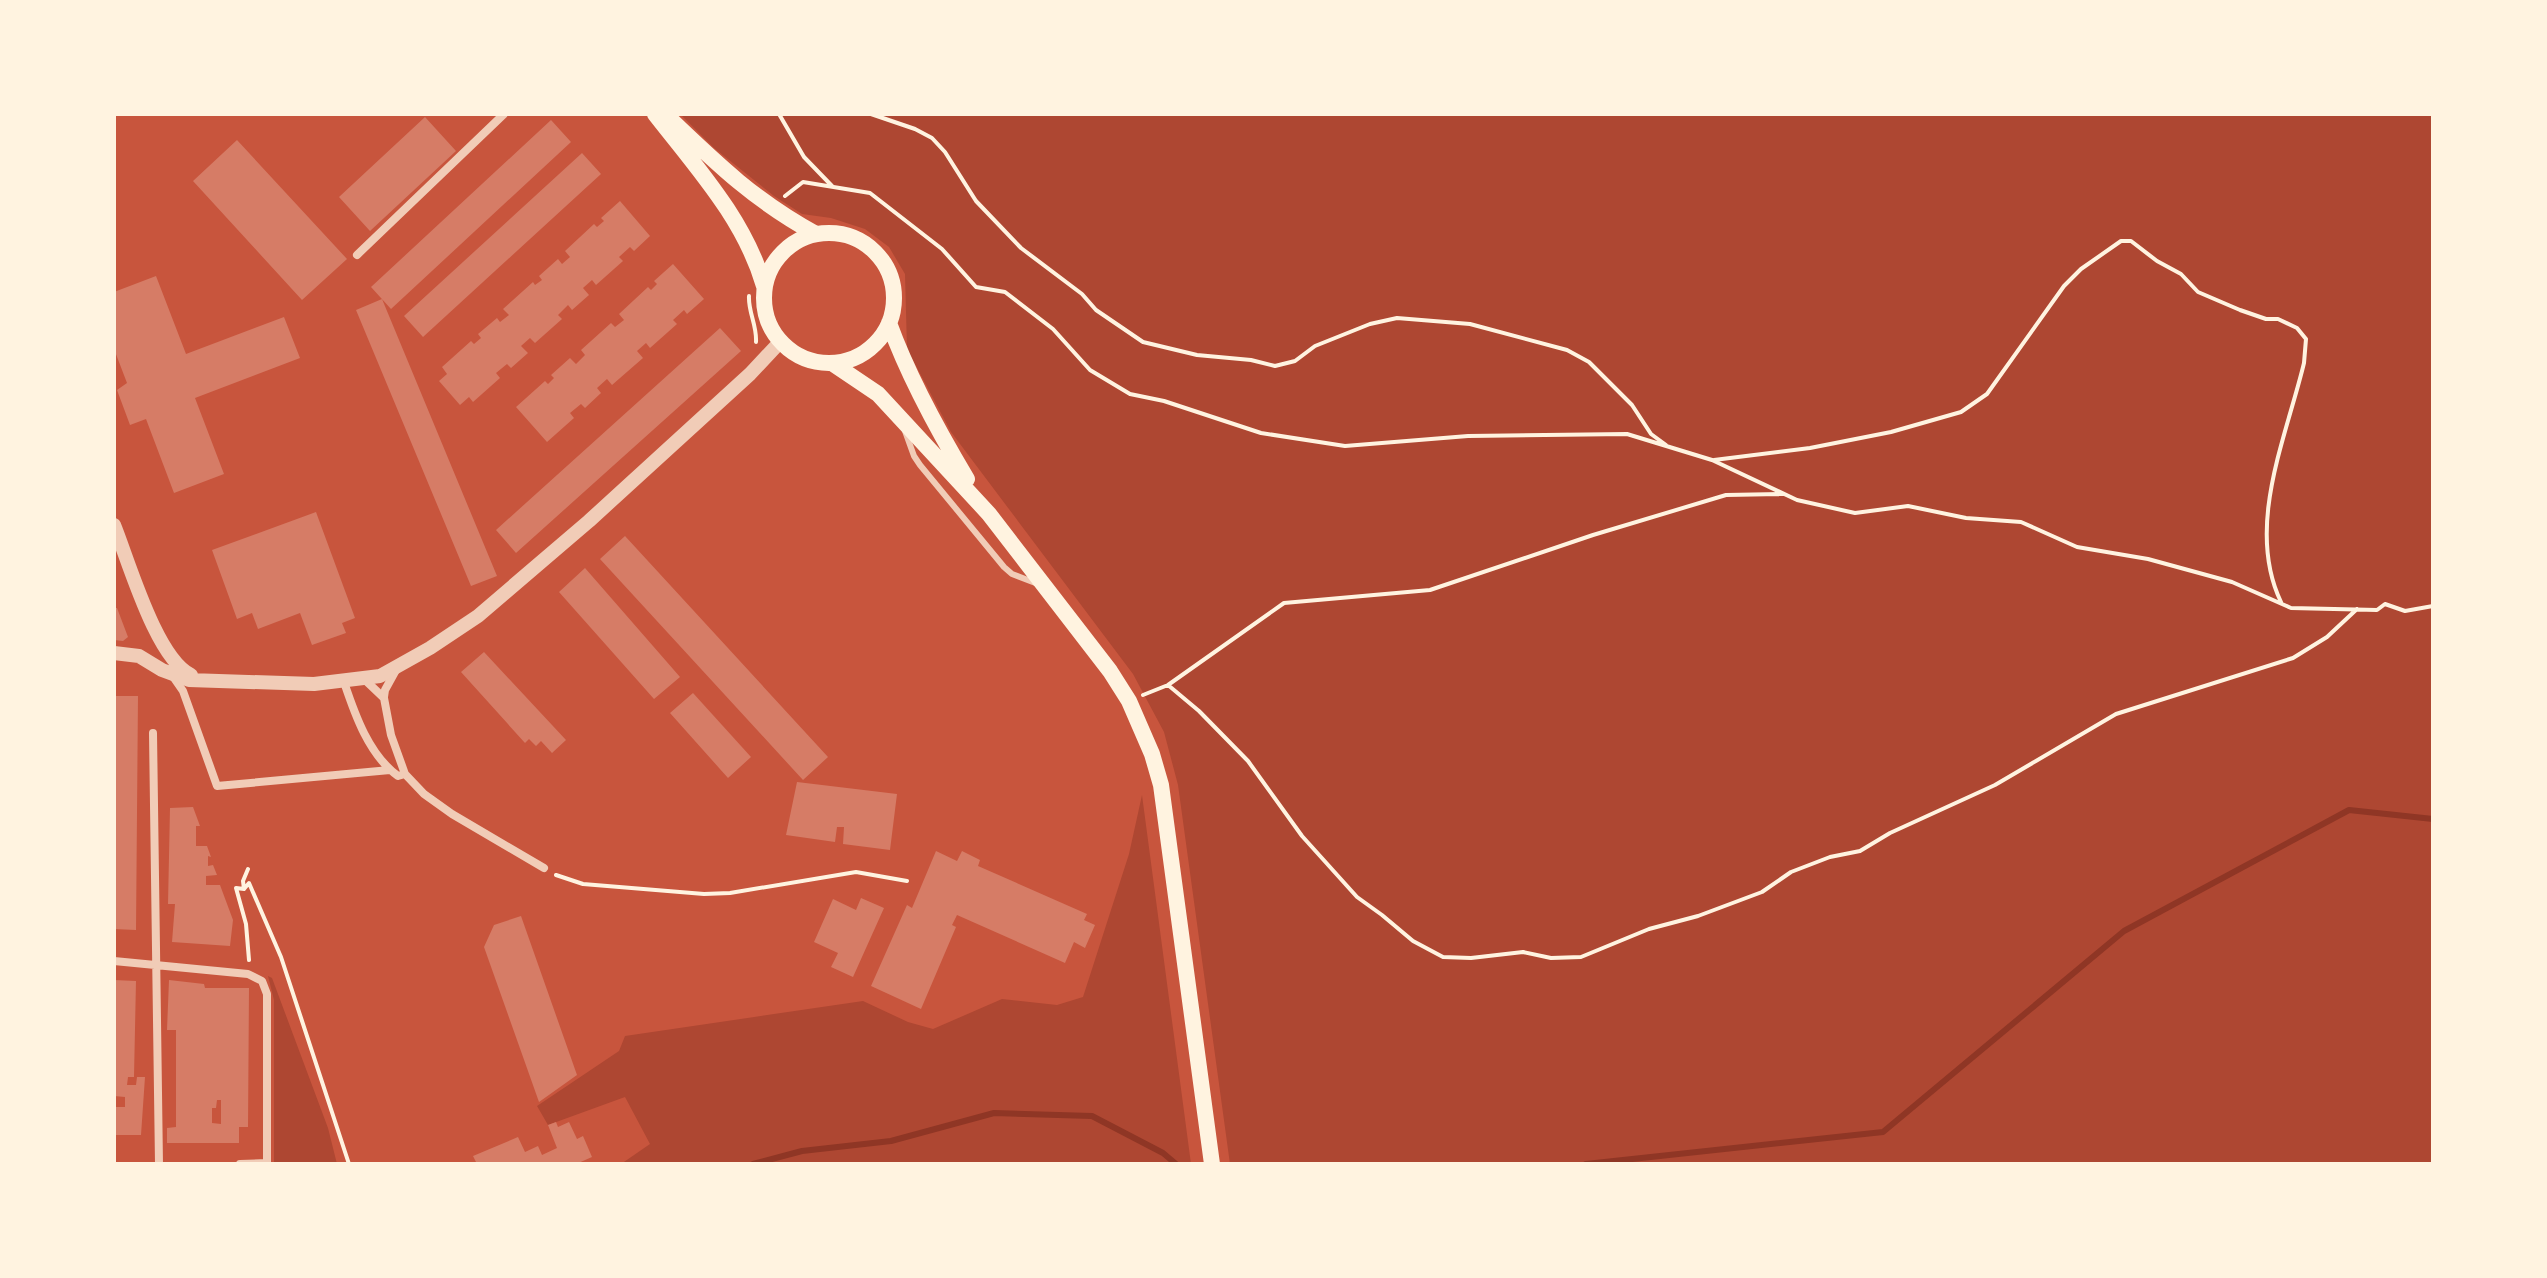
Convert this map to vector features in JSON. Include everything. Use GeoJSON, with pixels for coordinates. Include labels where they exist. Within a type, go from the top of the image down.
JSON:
{"type":"FeatureCollection","features":[{"type":"Feature","properties":{"kind":"main road"},"geometry":{"type":"LineString","coordinates":[[655,114],[719,196],[749,243],[757,285],[768,322],[780,342],[795,354],[813,361],[832,363],[850,360],[866,352],[880,339],[889,323],[894,303],[892,283],[885,265],[872,249],[855,238],[836,233],[816,234],[797,240],[782,252],[757,285]]}},
{"type":"Feature","properties":{"kind":"main road"},"geometry":{"type":"LineString","coordinates":[[665,114],[734,181],[779,214],[816,234]]}},
{"type":"Feature","properties":{"kind":"main road"},"geometry":{"type":"LineString","coordinates":[[889,323],[910,375],[938,429],[989,514]]}},
{"type":"Feature","properties":{"kind":"main road"},"geometry":{"type":"LineString","coordinates":[[832,363],[878,394],[989,514],[1110,671],[1129,701],[1152,754],[1161,785],[1212,1164]]}},
{"type":"Feature","properties":{"kind":"street"},"geometry":{"type":"LineString","coordinates":[[357,255],[504,114]]}},
{"type":"Feature","properties":{"kind":"street"},"geometry":{"type":"LineString","coordinates":[[114,653],[139,656],[189,680],[277,685],[344,682],[380,676],[478,616],[750,374],[780,342]]}},
{"type":"Feature","properties":{"kind":"street"},"geometry":{"type":"LineString","coordinates":[[114,525],[154,626],[177,666],[199,679]]}},
{"type":"Feature","properties":{"kind":"street"},"geometry":{"type":"LineString","coordinates":[[139,656],[150,643],[154,626]]}},
{"type":"Feature","properties":{"kind":"street"},"geometry":{"type":"LineString","coordinates":[[399,666],[390,679],[384,698],[391,735],[405,774],[424,794],[452,814],[544,868]]}},
{"type":"Feature","properties":{"kind":"street"},"geometry":{"type":"LineString","coordinates":[[171,674],[183,691],[217,786],[390,770]]}},
{"type":"Feature","properties":{"kind":"street"},"geometry":{"type":"LineString","coordinates":[[364,679],[384,698]]}},
{"type":"Feature","properties":{"kind":"street"},"geometry":{"type":"LineString","coordinates":[[344,682],[366,738],[390,770],[398,776],[405,774]]}},
{"type":"Feature","properties":{"kind":"street"},"geometry":{"type":"LineString","coordinates":[[153,733],[159,1164]]}},
{"type":"Feature","properties":{"kind":"street"},"geometry":{"type":"LineString","coordinates":[[114,961],[248,974],[262,981],[267,994],[267,1163],[240,1164]]}},
{"type":"Feature","properties":{"kind":"lane"},"geometry":{"type":"LineString","coordinates":[[897,413],[914,456],[986,547],[1012,574],[1043,585]]}},
{"type":"Feature","properties":{"kind":"path"},"geometry":{"type":"LineString","coordinates":[[779,114],[804,157],[834,188]]}},
{"type":"Feature","properties":{"kind":"path"},"geometry":{"type":"LineString","coordinates":[[871,114],[932,138],[945,152],[976,201],[1021,248],[1082,294],[1096,310],[1143,342],[1197,355],[1251,360],[1275,366],[1295,361],[1315,346],[1370,324],[1397,318],[1470,324],[1567,350],[1589,362],[1632,405],[1651,434],[1668,447]]}},
{"type":"Feature","properties":{"kind":"path"},"geometry":{"type":"LineString","coordinates":[[779,214],[778,202],[803,182],[870,193],[942,249],[976,287],[1005,292],[1053,329],[1090,370],[1130,394],[1164,401],[1261,433],[1345,446],[1468,436],[1627,434],[1712,460],[1797,500],[1855,513],[1908,506],[1966,518],[2021,522],[2077,547],[2148,559],[2232,582],[2291,608],[2377,610],[2385,604],[2405,611],[2433,606]]}},
{"type":"Feature","properties":{"kind":"path"},"geometry":{"type":"LineString","coordinates":[[1712,460],[1810,448],[1891,432],[1961,412],[1987,394],[2072,277],[2121,241],[2131,241],[2181,274],[2198,292],[2266,319],[2278,319],[2297,328],[2306,339],[2304,363],[2267,511],[2266,543],[2270,570],[2282,604]]}},
{"type":"Feature","properties":{"kind":"path"},"geometry":{"type":"LineString","coordinates":[[751,349],[756,341],[756,327],[749,304],[757,285]]}},
{"type":"Feature","properties":{"kind":"path"},"geometry":{"type":"LineString","coordinates":[[1129,701],[1168,685],[1284,603],[1430,590],[1593,535],[1726,495],[1784,494]]}},
{"type":"Feature","properties":{"kind":"path"},"geometry":{"type":"LineString","coordinates":[[1168,685],[1199,711],[1248,761],[1302,836],[1357,897],[1413,941],[1443,957],[1471,958],[1523,952],[1551,958],[1581,957],[1649,929],[1698,916],[1762,892],[1791,872],[1830,857],[1860,851],[1890,833],[1995,785],[2116,714],[2293,658],[2327,637],[2357,609]]}},
{"type":"Feature","properties":{"kind":"path"},"geometry":{"type":"LineString","coordinates":[[544,868],[583,884],[704,894],[730,893],[856,872],[907,881]]}},
{"type":"Feature","properties":{"kind":"path"},"geometry":{"type":"LineString","coordinates":[[244,889],[243,881],[248,869]]}},
{"type":"Feature","properties":{"kind":"path"},"geometry":{"type":"LineString","coordinates":[[244,889],[249,883],[279,952],[349,1164]]}},
{"type":"Feature","properties":{"kind":"path"},"geometry":{"type":"LineString","coordinates":[[244,889],[236,888],[248,937],[248,974]]}},
{"type":"Feature","properties":{"kind":"shaded area"},"geometry":{"type":"Polygon","coordinates":[[[680,114],[2433,114],[2433,1164],[1230,1164],[1178,785],[1164,732],[1133,674],[951,432],[907,349],[905,274],[889,247],[865,229],[831,218],[802,214],[774,196],[714,148],[680,114]]]}},
{"type":"Feature","properties":{"kind":"shaded area"},"geometry":{"type":"Polygon","coordinates":[[[1142,795],[1191,1164],[621,1164],[650,1144],[625,1097],[548,1125],[537,1106],[619,1051],[625,1036],[863,1001],[908,1022],[933,1029],[1002,999],[1057,1005],[1083,997],[1129,854],[1142,795]]]}},
{"type":"Feature","properties":{"kind":"shaded area"},"geometry":{"type":"Polygon","coordinates":[[[268,976],[272,978],[328,1128],[337,1164],[274,1164],[274,1000],[268,976]]]}},
{"type":"Feature","properties":{"kind":"building"},"geometry":{"type":"Polygon","coordinates":[[[425,117],[456,151],[370,231],[339,197],[425,117]]]}},
{"type":"Feature","properties":{"kind":"building"},"geometry":{"type":"Polygon","coordinates":[[[551,120],[571,142],[391,309],[371,287],[551,120]]]}},
{"type":"Feature","properties":{"kind":"building"},"geometry":{"type":"Polygon","coordinates":[[[237,140],[347,259],[302,300],[193,181],[237,140]]]}},
{"type":"Feature","properties":{"kind":"building"},"geometry":{"type":"Polygon","coordinates":[[[582,153],[601,174],[423,337],[404,316],[582,153]]]}},
{"type":"Feature","properties":{"kind":"building"},"geometry":{"type":"Polygon","coordinates":[[[620,201],[650,236],[634,251],[630,247],[619,257],[623,261],[596,285],[592,280],[583,288],[589,295],[572,310],[568,305],[558,315],[562,319],[535,343],[530,338],[521,346],[528,353],[511,368],[507,364],[496,373],[500,378],[473,402],[469,397],[460,405],[439,381],[447,374],[442,367],[471,341],[474,344],[481,338],[478,334],[497,318],[500,322],[509,315],[503,309],[533,282],[535,285],[542,280],[539,276],[558,259],[562,264],[570,257],[565,251],[594,224],[597,227],[604,221],[601,218],[620,201]]]}},
{"type":"Feature","properties":{"kind":"building"},"geometry":{"type":"Polygon","coordinates":[[[673,264],[704,299],[687,314],[684,310],[673,320],[677,324],[650,348],[646,343],[637,351],[643,358],[612,385],[607,379],[597,388],[601,393],[585,408],[581,404],[570,413],[574,418],[547,442],[516,407],[545,381],[548,384],[554,378],[551,375],[570,358],[576,364],[585,355],[581,350],[611,323],[615,327],[624,320],[619,314],[648,287],[651,290],[657,284],[654,281],[673,264]]]}},
{"type":"Feature","properties":{"kind":"building"},"geometry":{"type":"Polygon","coordinates":[[[156,276],[186,354],[284,317],[300,358],[195,398],[224,474],[174,493],[146,419],[130,425],[117,390],[127,383],[114,349],[114,292],[156,276]]]}},
{"type":"Feature","properties":{"kind":"building"},"geometry":{"type":"Polygon","coordinates":[[[382,299],[497,576],[471,586],[356,310],[382,299]]]}},
{"type":"Feature","properties":{"kind":"building"},"geometry":{"type":"Polygon","coordinates":[[[720,328],[741,351],[516,553],[496,530],[720,328]]]}},
{"type":"Feature","properties":{"kind":"building"},"geometry":{"type":"Polygon","coordinates":[[[316,512],[355,618],[342,623],[346,633],[312,645],[300,613],[258,629],[252,613],[237,619],[212,550],[316,512]]]}},
{"type":"Feature","properties":{"kind":"building"},"geometry":{"type":"Polygon","coordinates":[[[625,536],[828,757],[803,780],[600,559],[625,536]]]}},
{"type":"Feature","properties":{"kind":"building"},"geometry":{"type":"Polygon","coordinates":[[[585,568],[680,677],[654,699],[559,592],[585,568]]]}},
{"type":"Feature","properties":{"kind":"building"},"geometry":{"type":"Polygon","coordinates":[[[114,608],[117,608],[128,637],[123,641],[114,640],[114,608]]]}},
{"type":"Feature","properties":{"kind":"building"},"geometry":{"type":"Polygon","coordinates":[[[484,652],[566,740],[552,753],[541,741],[536,746],[529,739],[525,743],[461,672],[484,652]]]}},
{"type":"Feature","properties":{"kind":"building"},"geometry":{"type":"Polygon","coordinates":[[[693,693],[751,757],[728,778],[670,713],[693,693]]]}},
{"type":"Feature","properties":{"kind":"building"},"geometry":{"type":"Polygon","coordinates":[[[114,696],[138,696],[136,930],[114,929],[114,696]]]}},
{"type":"Feature","properties":{"kind":"building"},"geometry":{"type":"Polygon","coordinates":[[[797,782],[897,794],[890,850],[843,844],[844,827],[837,827],[835,842],[786,835],[797,782]]]}},
{"type":"Feature","properties":{"kind":"building"},"geometry":{"type":"Polygon","coordinates":[[[193,807],[200,826],[196,826],[196,846],[207,846],[211,857],[208,856],[208,866],[213,865],[217,875],[206,876],[206,885],[220,885],[233,920],[230,946],[172,942],[175,904],[168,904],[170,808],[193,807]]]}},
{"type":"Feature","properties":{"kind":"building"},"geometry":{"type":"Polygon","coordinates":[[[936,851],[957,861],[962,851],[980,860],[978,866],[1087,914],[1084,920],[1095,925],[1085,948],[1074,942],[1065,963],[957,915],[952,925],[956,927],[921,1009],[871,986],[907,905],[912,908],[936,851]]]}},
{"type":"Feature","properties":{"kind":"building"},"geometry":{"type":"Polygon","coordinates":[[[861,898],[884,908],[853,977],[831,967],[838,953],[814,942],[833,899],[856,910],[861,898]]]}},
{"type":"Feature","properties":{"kind":"building"},"geometry":{"type":"Polygon","coordinates":[[[521,916],[577,1075],[539,1102],[484,947],[494,925],[521,916]]]}},
{"type":"Feature","properties":{"kind":"building"},"geometry":{"type":"Polygon","coordinates":[[[114,980],[136,981],[134,1077],[128,1077],[127,1085],[136,1085],[137,1077],[145,1077],[141,1135],[114,1135],[114,1107],[125,1107],[125,1097],[114,1096],[114,980]]]}},
{"type":"Feature","properties":{"kind":"building"},"geometry":{"type":"Polygon","coordinates":[[[169,980],[204,984],[205,988],[249,988],[248,1127],[239,1127],[239,1143],[167,1143],[167,1128],[176,1127],[176,1030],[167,1030],[169,980]],[[217,1100],[216,1108],[212,1108],[212,1123],[221,1124],[221,1100],[217,1100]]]}},
{"type":"Feature","properties":{"kind":"building"},"geometry":{"type":"Polygon","coordinates":[[[556,1122],[558,1127],[569,1122],[577,1139],[583,1136],[592,1157],[576,1164],[477,1164],[473,1156],[518,1137],[525,1152],[538,1146],[542,1155],[557,1148],[548,1125],[556,1122]]]}},
{"type":"Feature","properties":{"kind":"waterway"},"geometry":{"type":"LineString","coordinates":[[1586,1164],[1883,1132],[2124,931],[2349,810],[2433,819]]}},
{"type":"Feature","properties":{"kind":"waterway"},"geometry":{"type":"LineString","coordinates":[[753,1164],[802,1151],[891,1141],[994,1113],[1092,1116],[1163,1153],[1176,1164]]}}]}
